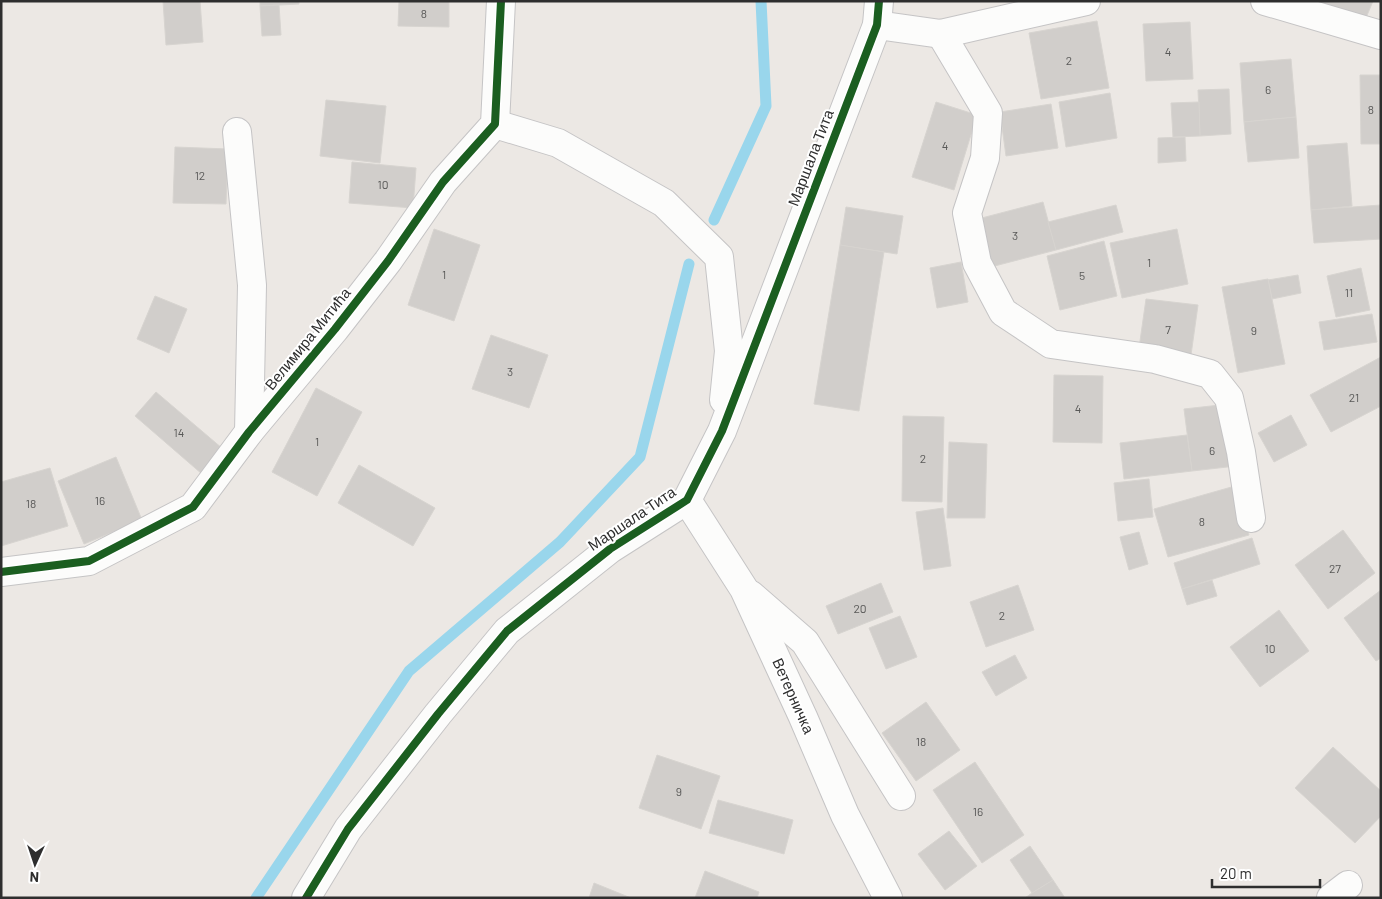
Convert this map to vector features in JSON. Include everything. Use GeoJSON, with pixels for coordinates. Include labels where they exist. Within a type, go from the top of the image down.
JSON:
{"type":"FeatureCollection","features":[{"type":"Feature","properties":{"kind":"street"},"geometry":{"type":"LineString","coordinates":[[501,1],[495,124],[558,143],[664,203],[720,257],[728,351],[722,431]]}},
{"type":"Feature","properties":{"kind":"street"},"geometry":{"type":"LineString","coordinates":[[878,13],[941,34],[1086,1]]}},
{"type":"Feature","properties":{"kind":"street"},"geometry":{"type":"LineString","coordinates":[[1265,1],[1381,35]]}},
{"type":"Feature","properties":{"kind":"street","name":"Маршала Тита"},"geometry":{"type":"LineString","coordinates":[[306,898],[348,829],[438,714],[507,631],[610,549],[687,500],[722,431],[878,13]]}},
{"type":"Feature","properties":{"kind":"street"},"geometry":{"type":"LineString","coordinates":[[941,34],[988,113],[985,158],[967,212],[977,263],[1003,312],[1051,344],[1155,359],[1210,374],[1229,398],[1241,452],[1251,518]]}},
{"type":"Feature","properties":{"kind":"street","name":"Велимира Митића"},"geometry":{"type":"LineString","coordinates":[[1,572],[89,561],[193,507],[249,432],[335,330],[388,261],[443,182],[495,124]]}},
{"type":"Feature","properties":{"kind":"street"},"geometry":{"type":"LineString","coordinates":[[237,132],[252,285],[249,432]]}},
{"type":"Feature","properties":{"kind":"street","name":"Ветерничка"},"geometry":{"type":"LineString","coordinates":[[687,500],[744,589],[803,717],[845,815],[888,898]]}},
{"type":"Feature","properties":{"kind":"street"},"geometry":{"type":"LineString","coordinates":[[744,589],[805,642],[901,796]]}},
{"type":"Feature","properties":{"kind":"building"},"geometry":{"type":"Polygon","coordinates":[[[163,1],[200,1],[203,42],[166,45],[163,1]]]}},
{"type":"Feature","properties":{"kind":"building"},"geometry":{"type":"Polygon","coordinates":[[[260,1],[299,1],[299,4],[260,6],[260,1]]]}},
{"type":"Feature","properties":{"kind":"building"},"geometry":{"type":"Polygon","coordinates":[[[399,1],[449,1],[449,27],[398,26],[399,1]]]}},
{"type":"Feature","properties":{"kind":"building"},"geometry":{"type":"Polygon","coordinates":[[[1307,1],[1373,1],[1363,25],[1307,1]]]}},
{"type":"Feature","properties":{"kind":"building"},"geometry":{"type":"Polygon","coordinates":[[[279,5],[281,35],[262,36],[260,6],[279,5]]]}},
{"type":"Feature","properties":{"kind":"building"},"geometry":{"type":"Polygon","coordinates":[[[1097,21],[1109,88],[1041,99],[1029,33],[1097,21]]]}},
{"type":"Feature","properties":{"kind":"building"},"geometry":{"type":"Polygon","coordinates":[[[1190,22],[1193,79],[1146,81],[1143,24],[1190,22]]]}},
{"type":"Feature","properties":{"kind":"building"},"geometry":{"type":"Polygon","coordinates":[[[1291,59],[1296,117],[1244,122],[1240,63],[1291,59]]]}},
{"type":"Feature","properties":{"kind":"building"},"geometry":{"type":"Polygon","coordinates":[[[1360,75],[1381,75],[1381,144],[1361,144],[1360,75]]]}},
{"type":"Feature","properties":{"kind":"building"},"geometry":{"type":"Polygon","coordinates":[[[1229,89],[1231,134],[1200,136],[1198,90],[1229,89]]]}},
{"type":"Feature","properties":{"kind":"building"},"geometry":{"type":"Polygon","coordinates":[[[1110,93],[1117,138],[1066,147],[1059,102],[1110,93]]]}},
{"type":"Feature","properties":{"kind":"building"},"geometry":{"type":"Polygon","coordinates":[[[326,100],[386,106],[380,163],[320,156],[326,100]]]}},
{"type":"Feature","properties":{"kind":"building"},"geometry":{"type":"Polygon","coordinates":[[[936,102],[977,115],[954,190],[912,177],[936,102]]]}},
{"type":"Feature","properties":{"kind":"building"},"geometry":{"type":"Polygon","coordinates":[[[1199,102],[1200,136],[1173,137],[1171,103],[1199,102]]]}},
{"type":"Feature","properties":{"kind":"building"},"geometry":{"type":"Polygon","coordinates":[[[1051,104],[1058,148],[1006,156],[1000,112],[1051,104]]]}},
{"type":"Feature","properties":{"kind":"building"},"geometry":{"type":"Polygon","coordinates":[[[1296,117],[1299,158],[1248,162],[1244,122],[1296,117]]]}},
{"type":"Feature","properties":{"kind":"building"},"geometry":{"type":"Polygon","coordinates":[[[1185,137],[1186,161],[1158,163],[1158,138],[1185,137]]]}},
{"type":"Feature","properties":{"kind":"building"},"geometry":{"type":"Polygon","coordinates":[[[1347,143],[1352,206],[1311,210],[1307,146],[1347,143]]]}},
{"type":"Feature","properties":{"kind":"building"},"geometry":{"type":"Polygon","coordinates":[[[175,147],[228,149],[226,204],[173,203],[175,147]]]}},
{"type":"Feature","properties":{"kind":"building"},"geometry":{"type":"Polygon","coordinates":[[[352,162],[416,168],[413,208],[349,203],[352,162]]]}},
{"type":"Feature","properties":{"kind":"building"},"geometry":{"type":"Polygon","coordinates":[[[1043,202],[1056,250],[987,268],[974,220],[1043,202]]]}},
{"type":"Feature","properties":{"kind":"building"},"geometry":{"type":"Polygon","coordinates":[[[1116,205],[1123,232],[1056,250],[1048,222],[1116,205]]]}},
{"type":"Feature","properties":{"kind":"building"},"geometry":{"type":"Polygon","coordinates":[[[1381,205],[1381,239],[1314,243],[1311,210],[1381,205]]]}},
{"type":"Feature","properties":{"kind":"building"},"geometry":{"type":"Polygon","coordinates":[[[846,207],[903,216],[897,254],[840,245],[846,207]]]}},
{"type":"Feature","properties":{"kind":"building"},"geometry":{"type":"Polygon","coordinates":[[[434,229],[480,245],[454,321],[408,305],[434,229]]]}},
{"type":"Feature","properties":{"kind":"building"},"geometry":{"type":"Polygon","coordinates":[[[1177,229],[1188,284],[1122,298],[1110,243],[1177,229]]]}},
{"type":"Feature","properties":{"kind":"building"},"geometry":{"type":"Polygon","coordinates":[[[1104,241],[1117,296],[1060,310],[1047,256],[1104,241]]]}},
{"type":"Feature","properties":{"kind":"building"},"geometry":{"type":"Polygon","coordinates":[[[840,245],[884,252],[859,411],[814,404],[840,245]]]}},
{"type":"Feature","properties":{"kind":"building"},"geometry":{"type":"Polygon","coordinates":[[[961,262],[968,302],[937,308],[930,268],[961,262]]]}},
{"type":"Feature","properties":{"kind":"building"},"geometry":{"type":"Polygon","coordinates":[[[1361,268],[1370,310],[1336,317],[1327,276],[1361,268]]]}},
{"type":"Feature","properties":{"kind":"building"},"geometry":{"type":"Polygon","coordinates":[[[1298,275],[1301,293],[1272,299],[1268,280],[1298,275]]]}},
{"type":"Feature","properties":{"kind":"building"},"geometry":{"type":"Polygon","coordinates":[[[1268,279],[1285,364],[1238,373],[1222,287],[1268,279]]]}},
{"type":"Feature","properties":{"kind":"building"},"geometry":{"type":"Polygon","coordinates":[[[155,296],[187,309],[169,353],[137,339],[155,296]]]}},
{"type":"Feature","properties":{"kind":"building"},"geometry":{"type":"Polygon","coordinates":[[[1146,299],[1198,305],[1190,362],[1138,355],[1146,299]]]}},
{"type":"Feature","properties":{"kind":"building"},"geometry":{"type":"Polygon","coordinates":[[[1372,314],[1377,342],[1324,350],[1319,322],[1372,314]]]}},
{"type":"Feature","properties":{"kind":"building"},"geometry":{"type":"Polygon","coordinates":[[[491,335],[548,355],[529,408],[472,389],[491,335]]]}},
{"type":"Feature","properties":{"kind":"building"},"geometry":{"type":"Polygon","coordinates":[[[1381,357],[1381,406],[1331,432],[1310,395],[1381,357]]]}},
{"type":"Feature","properties":{"kind":"building"},"geometry":{"type":"Polygon","coordinates":[[[1054,375],[1103,376],[1102,443],[1053,442],[1054,375]]]}},
{"type":"Feature","properties":{"kind":"building"},"geometry":{"type":"Polygon","coordinates":[[[316,388],[362,412],[317,496],[272,472],[316,388]]]}},
{"type":"Feature","properties":{"kind":"building"},"geometry":{"type":"Polygon","coordinates":[[[156,392],[223,449],[202,474],[135,416],[156,392]]]}},
{"type":"Feature","properties":{"kind":"building"},"geometry":{"type":"Polygon","coordinates":[[[1229,404],[1236,466],[1192,471],[1184,409],[1229,404]]]}},
{"type":"Feature","properties":{"kind":"building"},"geometry":{"type":"Polygon","coordinates":[[[1291,415],[1307,445],[1274,462],[1258,433],[1291,415]]]}},
{"type":"Feature","properties":{"kind":"building"},"geometry":{"type":"Polygon","coordinates":[[[903,416],[944,417],[942,502],[902,501],[903,416]]]}},
{"type":"Feature","properties":{"kind":"building"},"geometry":{"type":"Polygon","coordinates":[[[1187,435],[1192,471],[1124,479],[1120,443],[1187,435]]]}},
{"type":"Feature","properties":{"kind":"building"},"geometry":{"type":"Polygon","coordinates":[[[949,442],[987,444],[985,518],[947,518],[949,442]]]}},
{"type":"Feature","properties":{"kind":"building"},"geometry":{"type":"Polygon","coordinates":[[[116,457],[142,520],[84,544],[58,481],[116,457]]]}},
{"type":"Feature","properties":{"kind":"building"},"geometry":{"type":"Polygon","coordinates":[[[359,465],[435,508],[413,546],[338,503],[359,465]]]}},
{"type":"Feature","properties":{"kind":"building"},"geometry":{"type":"Polygon","coordinates":[[[50,468],[68,526],[1,546],[1,482],[50,468]]]}},
{"type":"Feature","properties":{"kind":"building"},"geometry":{"type":"Polygon","coordinates":[[[1149,479],[1153,517],[1118,521],[1114,483],[1149,479]]]}},
{"type":"Feature","properties":{"kind":"building"},"geometry":{"type":"Polygon","coordinates":[[[1235,486],[1249,535],[1168,557],[1154,509],[1235,486]]]}},
{"type":"Feature","properties":{"kind":"building"},"geometry":{"type":"Polygon","coordinates":[[[943,508],[951,566],[924,570],[916,512],[943,508]]]}},
{"type":"Feature","properties":{"kind":"building"},"geometry":{"type":"Polygon","coordinates":[[[1343,530],[1375,573],[1328,609],[1295,565],[1343,530]]]}},
{"type":"Feature","properties":{"kind":"building"},"geometry":{"type":"Polygon","coordinates":[[[1139,532],[1148,564],[1129,570],[1120,537],[1139,532]]]}},
{"type":"Feature","properties":{"kind":"building"},"geometry":{"type":"Polygon","coordinates":[[[1252,538],[1260,564],[1182,589],[1174,563],[1252,538]]]}},
{"type":"Feature","properties":{"kind":"building"},"geometry":{"type":"Polygon","coordinates":[[[1212,580],[1217,596],[1187,605],[1182,589],[1212,580]]]}},
{"type":"Feature","properties":{"kind":"building"},"geometry":{"type":"Polygon","coordinates":[[[881,583],[893,612],[838,634],[826,606],[881,583]]]}},
{"type":"Feature","properties":{"kind":"building"},"geometry":{"type":"Polygon","coordinates":[[[1018,585],[1034,630],[986,647],[970,602],[1018,585]]]}},
{"type":"Feature","properties":{"kind":"building"},"geometry":{"type":"Polygon","coordinates":[[[1381,590],[1381,658],[1376,661],[1344,618],[1381,590]]]}},
{"type":"Feature","properties":{"kind":"building"},"geometry":{"type":"Polygon","coordinates":[[[1279,610],[1309,651],[1260,687],[1230,647],[1279,610]]]}},
{"type":"Feature","properties":{"kind":"building"},"geometry":{"type":"Polygon","coordinates":[[[900,616],[917,657],[886,669],[869,628],[900,616]]]}},
{"type":"Feature","properties":{"kind":"building"},"geometry":{"type":"Polygon","coordinates":[[[1015,655],[1027,678],[996,696],[982,672],[1015,655]]]}},
{"type":"Feature","properties":{"kind":"building"},"geometry":{"type":"Polygon","coordinates":[[[926,702],[960,750],[916,781],[882,733],[926,702]]]}},
{"type":"Feature","properties":{"kind":"building"},"geometry":{"type":"Polygon","coordinates":[[[1333,747],[1381,791],[1381,816],[1355,843],[1295,788],[1333,747]]]}},
{"type":"Feature","properties":{"kind":"building"},"geometry":{"type":"Polygon","coordinates":[[[657,755],[720,776],[701,829],[639,808],[657,755]]]}},
{"type":"Feature","properties":{"kind":"building"},"geometry":{"type":"Polygon","coordinates":[[[975,762],[1024,835],[982,863],[933,790],[975,762]]]}},
{"type":"Feature","properties":{"kind":"building"},"geometry":{"type":"Polygon","coordinates":[[[718,800],[793,820],[784,854],[709,833],[718,800]]]}},
{"type":"Feature","properties":{"kind":"building"},"geometry":{"type":"Polygon","coordinates":[[[949,831],[977,866],[945,890],[918,854],[949,831]]]}},
{"type":"Feature","properties":{"kind":"building"},"geometry":{"type":"Polygon","coordinates":[[[1030,846],[1053,880],[1032,893],[1010,860],[1030,846]]]}},
{"type":"Feature","properties":{"kind":"building"},"geometry":{"type":"Polygon","coordinates":[[[705,871],[759,892],[757,898],[695,898],[705,871]]]}},
{"type":"Feature","properties":{"kind":"building"},"geometry":{"type":"Polygon","coordinates":[[[1053,880],[1065,898],[1025,898],[1032,893],[1053,880]]]}},
{"type":"Feature","properties":{"kind":"building"},"geometry":{"type":"Polygon","coordinates":[[[594,883],[631,898],[589,898],[594,883]]]}},
{"type":"Feature","properties":{"kind":"waterway"},"geometry":{"type":"LineString","coordinates":[[714,220],[766,106],[761,1]]}},
{"type":"Feature","properties":{"kind":"waterway"},"geometry":{"type":"LineString","coordinates":[[256,898],[409,671],[560,542],[640,457],[689,264]]}},
{"type":"Feature","properties":{"kind":"cycle path"},"geometry":{"type":"LineString","coordinates":[[1,572],[89,561],[193,507],[249,432],[335,329],[388,261],[443,182],[495,124],[501,1]]}},
{"type":"Feature","properties":{"kind":"cycle path"},"geometry":{"type":"LineString","coordinates":[[306,898],[348,829],[438,714],[507,631],[610,549],[687,500],[722,431],[877,25],[879,1]]}}]}
